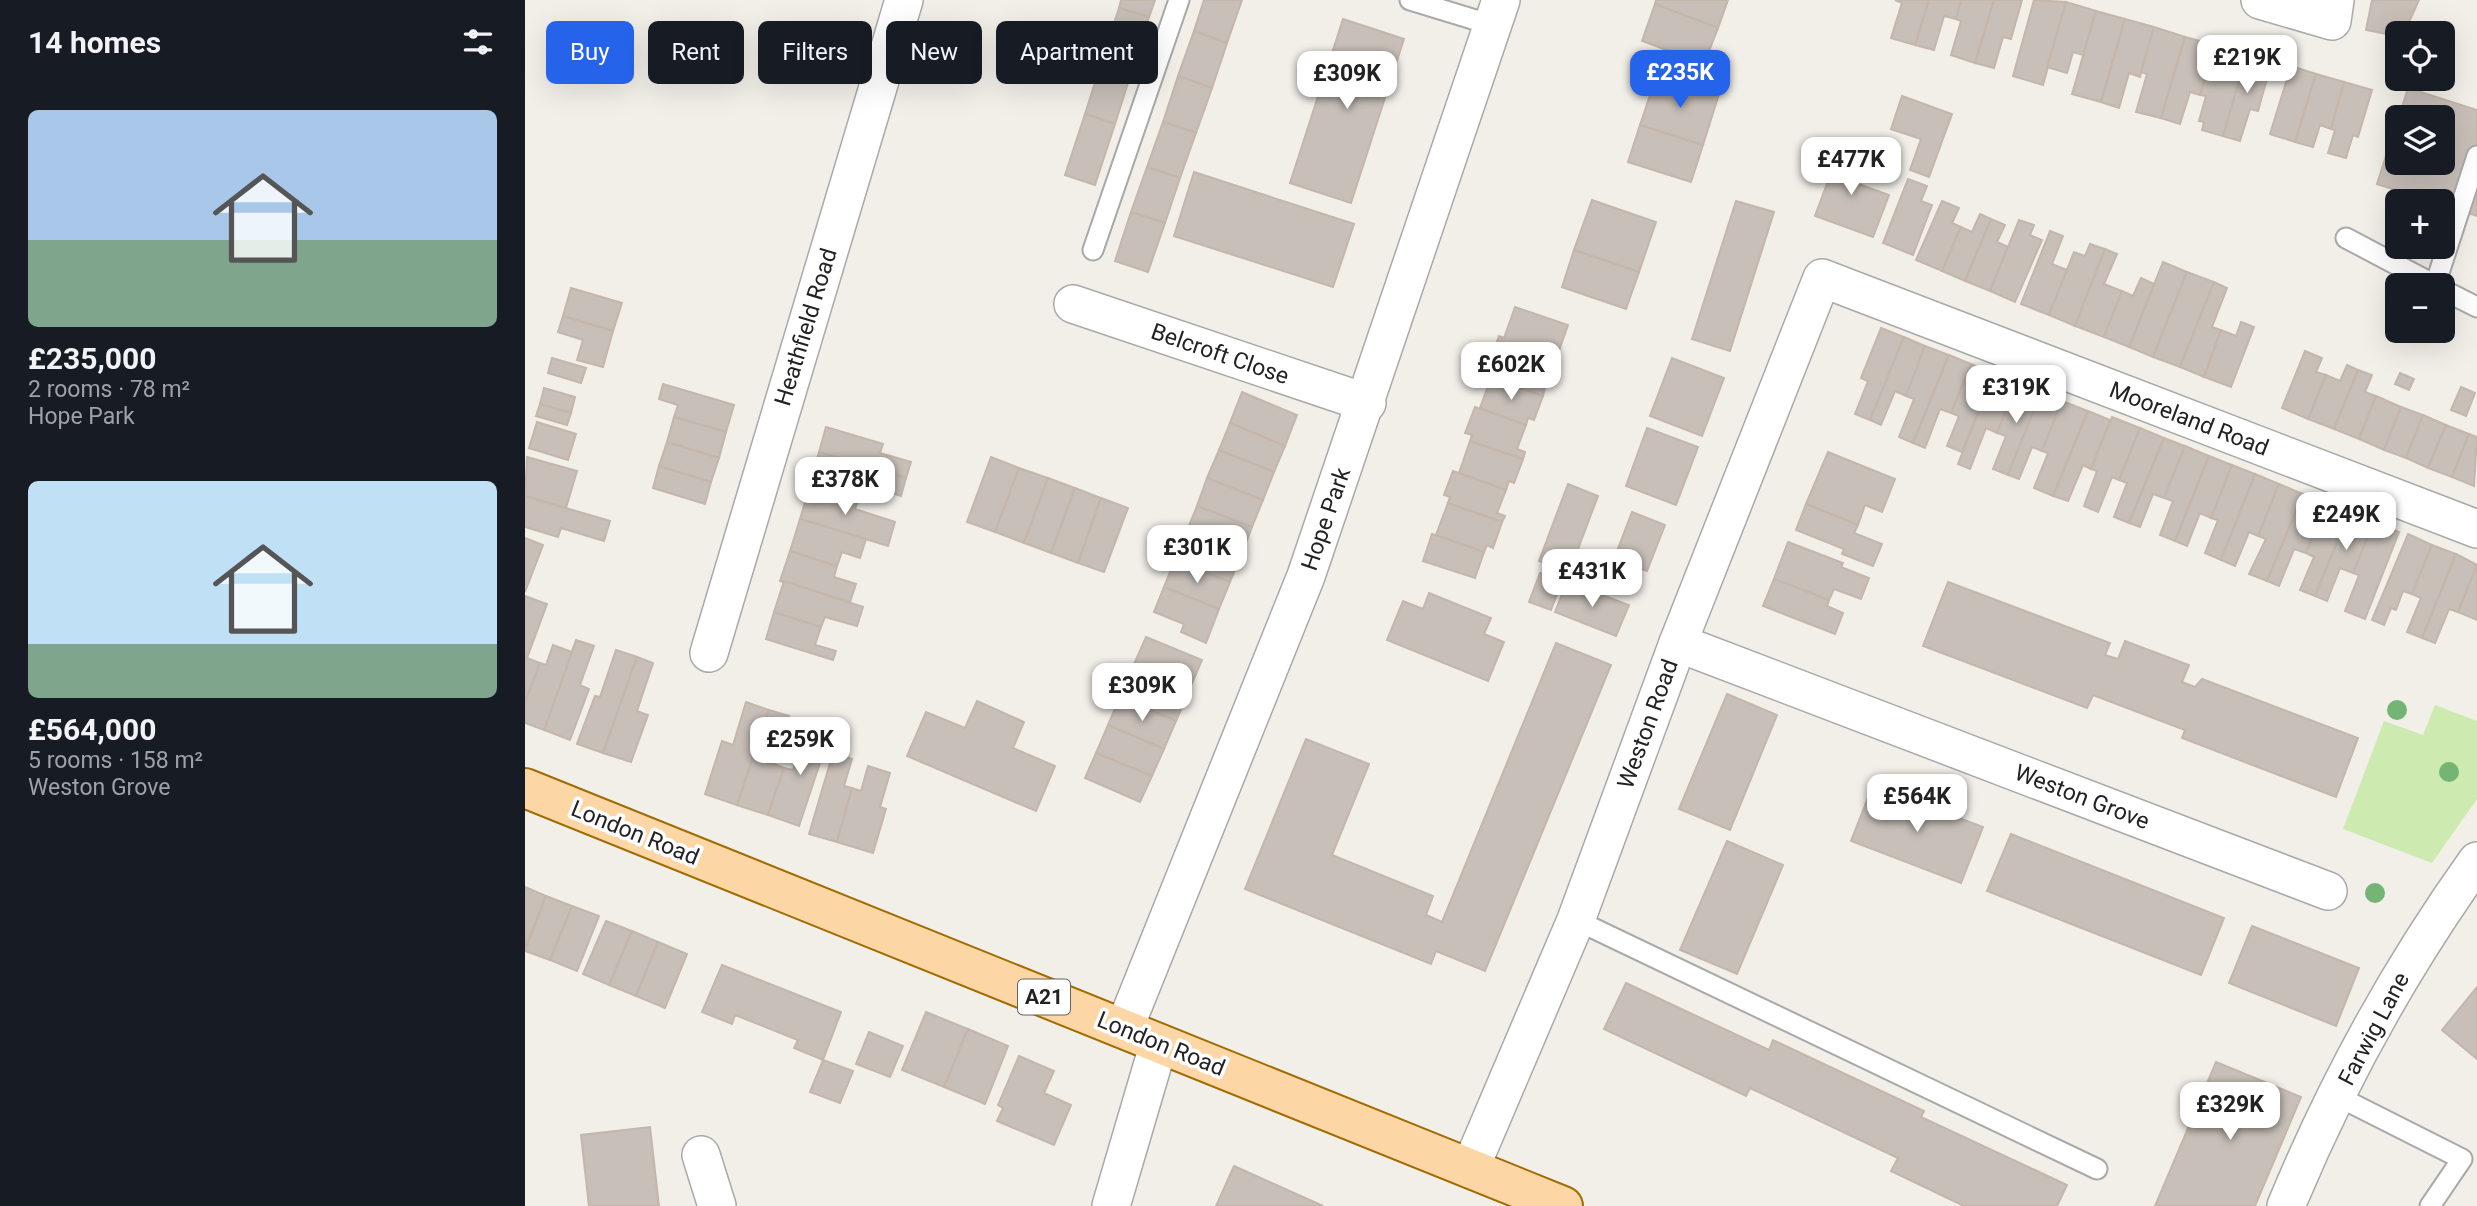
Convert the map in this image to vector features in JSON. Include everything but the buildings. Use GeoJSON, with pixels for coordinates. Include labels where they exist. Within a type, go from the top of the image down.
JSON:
{"type":"FeatureCollection","features":[{"type":"Feature","properties":{"kind":"main road","name":"London Road"},"geometry":{"type":"LineString","coordinates":[[525,788],[1563,1206]]}},
{"type":"Feature","properties":{"kind":"street","name":"Heathfield Road"},"geometry":{"type":"LineString","coordinates":[[709,653],[904,0]]}},
{"type":"Feature","properties":{"kind":"street"},"geometry":{"type":"LineString","coordinates":[[2260,0],[2332,20],[2335,0]]}},
{"type":"Feature","properties":{"kind":"street","name":"Hope Park"},"geometry":{"type":"LineString","coordinates":[[1124,1029],[1306,576],[1367,403],[1497,12]]}},
{"type":"Feature","properties":{"kind":"street","name":"Mooreland Road"},"geometry":{"type":"LineString","coordinates":[[1822,278],[2477,530]]}},
{"type":"Feature","properties":{"kind":"street","name":"Weston Road"},"geometry":{"type":"LineString","coordinates":[[1470,1169],[1576,920],[1678,643],[1822,278]]}},
{"type":"Feature","properties":{"kind":"street","name":"Belcroft Close"},"geometry":{"type":"LineString","coordinates":[[1073,304],[1367,403]]}},
{"type":"Feature","properties":{"kind":"street","name":"Weston Grove"},"geometry":{"type":"LineString","coordinates":[[1678,643],[2328,891]]}},
{"type":"Feature","properties":{"kind":"street","name":"Farwig Lane"},"geometry":{"type":"LineString","coordinates":[[2286,1206],[2310,1149],[2399,979],[2477,861]]}},
{"type":"Feature","properties":{"kind":"street"},"geometry":{"type":"LineString","coordinates":[[1111,1206],[1159,1043]]}},
{"type":"Feature","properties":{"kind":"street"},"geometry":{"type":"LineString","coordinates":[[701,1155],[717,1206]]}},
{"type":"Feature","properties":{"kind":"lane"},"geometry":{"type":"LineString","coordinates":[[1093,250],[1179,0]]}},
{"type":"Feature","properties":{"kind":"lane"},"geometry":{"type":"LineString","coordinates":[[1410,0],[1497,12]]}},
{"type":"Feature","properties":{"kind":"lane"},"geometry":{"type":"LineString","coordinates":[[2439,273],[2477,156]]}},
{"type":"Feature","properties":{"kind":"lane"},"geometry":{"type":"LineString","coordinates":[[2346,238],[2412,273]]}},
{"type":"Feature","properties":{"kind":"lane"},"geometry":{"type":"LineString","coordinates":[[2455,295],[2477,307]]}},
{"type":"Feature","properties":{"kind":"lane"},"geometry":{"type":"LineString","coordinates":[[1576,920],[2097,1169]]}},
{"type":"Feature","properties":{"kind":"lane"},"geometry":{"type":"LineString","coordinates":[[2337,1096],[2462,1159],[2430,1206]]}},
{"type":"Feature","properties":{"kind":"green space"},"geometry":{"type":"Polygon","coordinates":[[[2435,705],[2477,721],[2477,799],[2432,863],[2343,829],[2384,721],[2423,735],[2435,705]]]}}]}
